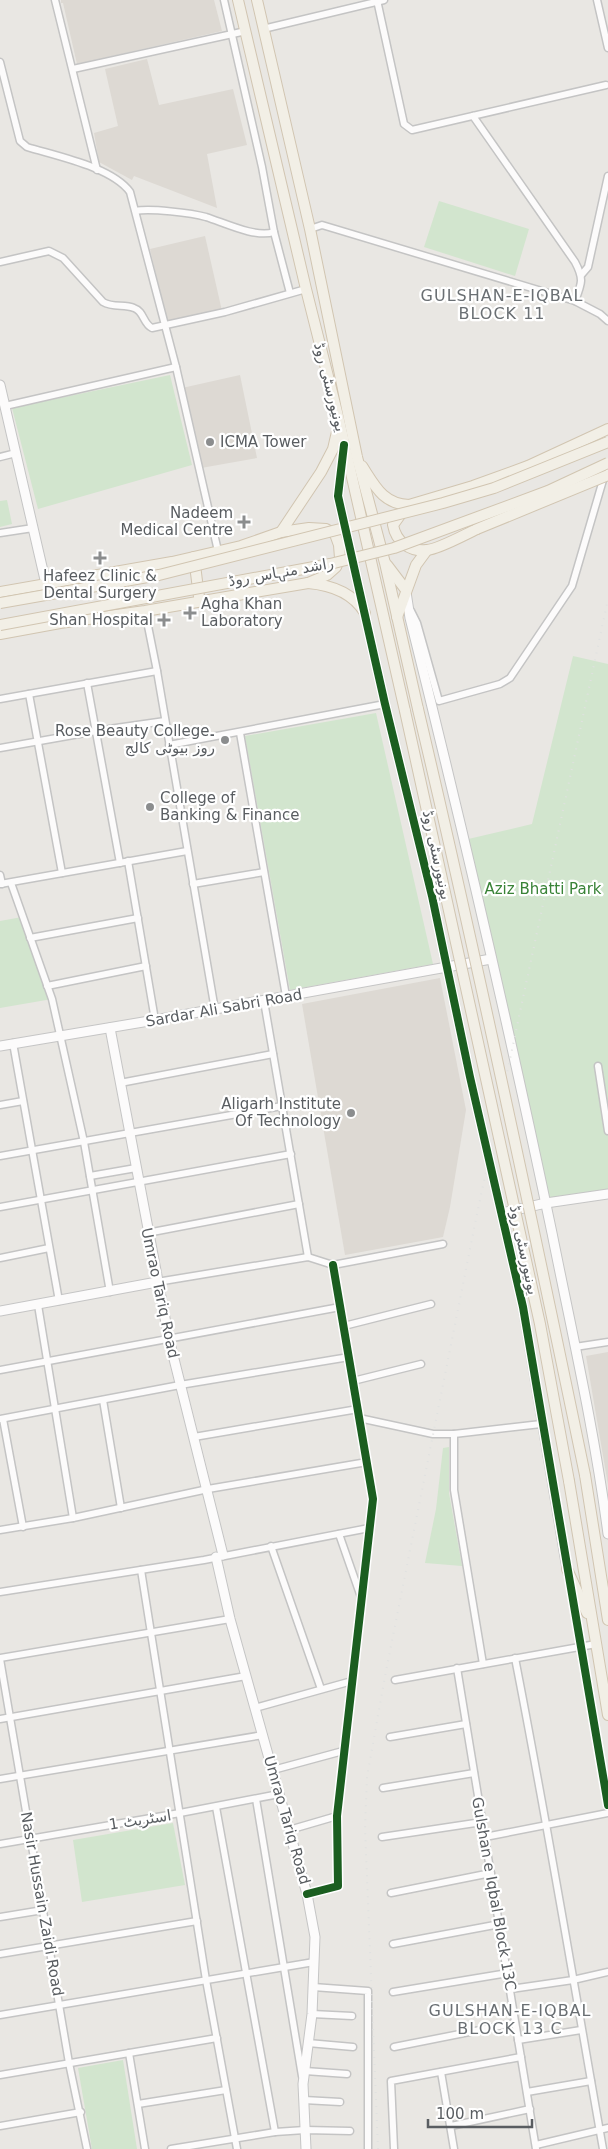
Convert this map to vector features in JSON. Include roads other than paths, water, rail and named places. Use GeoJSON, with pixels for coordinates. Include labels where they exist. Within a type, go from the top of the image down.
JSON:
{"type":"FeatureCollection","features":[{"type":"Feature","properties":{"kind":"main road","name":"یونیورسٹی روڈ"},"geometry":{"type":"LineString","coordinates":[[238,0],[339,420],[406,711],[540,1324],[569,1481],[608,1715]]}},
{"type":"Feature","properties":{"kind":"main road","name":"یونیورسٹی روڈ"},"geometry":{"type":"LineString","coordinates":[[257,0],[310,229],[356,457],[385,564],[448,836],[544,1278],[585,1475],[608,1618]]}},
{"type":"Feature","properties":{"kind":"main road"},"geometry":{"type":"LineString","coordinates":[[281,532],[321,472],[333,449],[339,420]]}},
{"type":"Feature","properties":{"kind":"main road"},"geometry":{"type":"LineString","coordinates":[[356,457],[384,498],[402,505],[409,505],[473,486],[528,466],[608,430]]}},
{"type":"Feature","properties":{"kind":"main road","name":"راشد منہاس روڈ"},"geometry":{"type":"LineString","coordinates":[[0,603],[159,575],[443,502],[494,488],[608,442]]}},
{"type":"Feature","properties":{"kind":"main road","name":"راشد منہاس روڈ"},"geometry":{"type":"LineString","coordinates":[[0,625],[330,564],[394,548],[548,491],[608,463]]}},
{"type":"Feature","properties":{"kind":"main road"},"geometry":{"type":"LineString","coordinates":[[397,616],[416,565],[427,550],[608,475]]}},
{"type":"Feature","properties":{"kind":"main road"},"geometry":{"type":"LineString","coordinates":[[409,505],[393,525],[397,538],[408,547],[427,550]]}},
{"type":"Feature","properties":{"kind":"main road"},"geometry":{"type":"LineString","coordinates":[[0,592],[137,569],[241,546],[281,532],[309,528],[326,529],[335,534],[339,545],[340,558],[336,568],[327,575],[308,582],[199,602],[0,634]]}},
{"type":"Feature","properties":{"kind":"main road"},"geometry":{"type":"LineString","coordinates":[[194,556],[199,602]]}},
{"type":"Feature","properties":{"kind":"main road"},"geometry":{"type":"LineString","coordinates":[[385,564],[406,590]]}},
{"type":"Feature","properties":{"kind":"main road"},"geometry":{"type":"LineString","coordinates":[[308,582],[332,587],[349,595],[359,603],[365,613]]}},
{"type":"Feature","properties":{"kind":"main road"},"geometry":{"type":"LineString","coordinates":[[567,1568],[593,1626]]}},
{"type":"Feature","properties":{"kind":"street"},"geometry":{"type":"LineString","coordinates":[[55,0],[97,170]]}},
{"type":"Feature","properties":{"kind":"street"},"geometry":{"type":"LineString","coordinates":[[224,0],[262,167],[274,232],[290,293]]}},
{"type":"Feature","properties":{"kind":"street"},"geometry":{"type":"LineString","coordinates":[[263,28],[380,0],[404,124],[412,130],[606,86]]}},
{"type":"Feature","properties":{"kind":"street"},"geometry":{"type":"LineString","coordinates":[[597,0],[608,48]]}},
{"type":"Feature","properties":{"kind":"street"},"geometry":{"type":"LineString","coordinates":[[73,69],[246,31]]}},
{"type":"Feature","properties":{"kind":"street"},"geometry":{"type":"LineString","coordinates":[[0,64],[20,141],[27,147],[97,170],[126,186],[130,192],[176,367],[218,551]]}},
{"type":"Feature","properties":{"kind":"street"},"geometry":{"type":"LineString","coordinates":[[473,116],[582,274]]}},
{"type":"Feature","properties":{"kind":"street"},"geometry":{"type":"LineString","coordinates":[[575,300],[581,285],[582,274],[588,267],[608,176]]}},
{"type":"Feature","properties":{"kind":"street"},"geometry":{"type":"LineString","coordinates":[[136,211],[148,210],[204,216],[261,234],[274,232]]}},
{"type":"Feature","properties":{"kind":"street"},"geometry":{"type":"LineString","coordinates":[[310,229],[322,225],[575,300],[600,314],[608,321]]}},
{"type":"Feature","properties":{"kind":"street"},"geometry":{"type":"LineString","coordinates":[[0,262],[42,251],[56,253],[63,258],[103,302],[108,305],[134,307],[140,312],[146,324],[152,328],[225,312],[306,289]]}},
{"type":"Feature","properties":{"kind":"street"},"geometry":{"type":"LineString","coordinates":[[5,406],[176,367]]}},
{"type":"Feature","properties":{"kind":"street"},"geometry":{"type":"LineString","coordinates":[[0,386],[46,584]]}},
{"type":"Feature","properties":{"kind":"street"},"geometry":{"type":"LineString","coordinates":[[344,445],[338,496],[385,704],[432,896],[523,1307],[541,1424],[608,1805]]}},
{"type":"Feature","properties":{"kind":"street"},"geometry":{"type":"LineString","coordinates":[[0,457],[16,453]]}},
{"type":"Feature","properties":{"kind":"street"},"geometry":{"type":"LineString","coordinates":[[435,702],[500,684],[510,678],[572,586],[608,463]]}},
{"type":"Feature","properties":{"kind":"street"},"geometry":{"type":"LineString","coordinates":[[0,534],[33,528]]}},
{"type":"Feature","properties":{"kind":"street"},"geometry":{"type":"LineString","coordinates":[[406,590],[407,602],[435,702],[546,1203],[576,1347],[604,1501],[608,1534]]}},
{"type":"Feature","properties":{"kind":"street"},"geometry":{"type":"LineString","coordinates":[[145,611],[215,1010]]}},
{"type":"Feature","properties":{"kind":"street"},"geometry":{"type":"LineString","coordinates":[[0,699],[157,671]]}},
{"type":"Feature","properties":{"kind":"street"},"geometry":{"type":"LineString","coordinates":[[87,683],[120,863]]}},
{"type":"Feature","properties":{"kind":"street"},"geometry":{"type":"LineString","coordinates":[[29,694],[62,873]]}},
{"type":"Feature","properties":{"kind":"street"},"geometry":{"type":"LineString","coordinates":[[169,745],[385,704]]}},
{"type":"Feature","properties":{"kind":"street"},"geometry":{"type":"LineString","coordinates":[[108,730],[165,721]]}},
{"type":"Feature","properties":{"kind":"street"},"geometry":{"type":"LineString","coordinates":[[0,748],[38,743],[96,731]]}},
{"type":"Feature","properties":{"kind":"street"},"geometry":{"type":"LineString","coordinates":[[240,733],[286,996]]}},
{"type":"Feature","properties":{"kind":"street"},"geometry":{"type":"LineString","coordinates":[[0,875],[1,884],[10,883],[187,851]]}},
{"type":"Feature","properties":{"kind":"street"},"geometry":{"type":"LineString","coordinates":[[128,861],[155,1020]]}},
{"type":"Feature","properties":{"kind":"street"},"geometry":{"type":"LineString","coordinates":[[193,884],[264,872]]}},
{"type":"Feature","properties":{"kind":"street"},"geometry":{"type":"LineString","coordinates":[[10,883],[47,986],[60,1036],[84,1142],[110,1292]]}},
{"type":"Feature","properties":{"kind":"street"},"geometry":{"type":"LineString","coordinates":[[30,938],[138,918]]}},
{"type":"Feature","properties":{"kind":"street","name":"Sardar Ali Sabri Road"},"geometry":{"type":"LineString","coordinates":[[0,1046],[215,1010],[492,959]]}},
{"type":"Feature","properties":{"kind":"street"},"geometry":{"type":"LineString","coordinates":[[47,986],[146,966]]}},
{"type":"Feature","properties":{"kind":"street"},"geometry":{"type":"LineString","coordinates":[[264,1001],[308,1257]]}},
{"type":"Feature","properties":{"kind":"street","name":"Umrao Tariq Road"},"geometry":{"type":"LineString","coordinates":[[110,1028],[147,1233],[169,1339],[208,1489],[230,1619],[307,1894],[315,1937],[312,2014],[303,2084],[306,2149]]}},
{"type":"Feature","properties":{"kind":"street"},"geometry":{"type":"LineString","coordinates":[[13,1044],[59,1301]]}},
{"type":"Feature","properties":{"kind":"street"},"geometry":{"type":"LineString","coordinates":[[120,1083],[273,1054]]}},
{"type":"Feature","properties":{"kind":"street"},"geometry":{"type":"LineString","coordinates":[[598,1066],[608,1131]]}},
{"type":"Feature","properties":{"kind":"street"},"geometry":{"type":"LineString","coordinates":[[0,1105],[23,1101]]}},
{"type":"Feature","properties":{"kind":"street"},"geometry":{"type":"LineString","coordinates":[[0,1156],[282,1106]]}},
{"type":"Feature","properties":{"kind":"street"},"geometry":{"type":"LineString","coordinates":[[0,1207],[291,1154]]}},
{"type":"Feature","properties":{"kind":"street"},"geometry":{"type":"LineString","coordinates":[[90,1176],[136,1168]]}},
{"type":"Feature","properties":{"kind":"street"},"geometry":{"type":"LineString","coordinates":[[502,1213],[546,1203],[608,1194]]}},
{"type":"Feature","properties":{"kind":"street"},"geometry":{"type":"LineString","coordinates":[[147,1233],[299,1204]]}},
{"type":"Feature","properties":{"kind":"street"},"geometry":{"type":"LineString","coordinates":[[0,1311],[308,1257],[333,1265],[443,1244]]}},
{"type":"Feature","properties":{"kind":"street"},"geometry":{"type":"LineString","coordinates":[[0,1258],[50,1248]]}},
{"type":"Feature","properties":{"kind":"street"},"geometry":{"type":"LineString","coordinates":[[307,1894],[338,1886],[337,1816],[373,1499],[333,1265]]}},
{"type":"Feature","properties":{"kind":"street"},"geometry":{"type":"LineString","coordinates":[[344,1326],[431,1304]]}},
{"type":"Feature","properties":{"kind":"street"},"geometry":{"type":"LineString","coordinates":[[38,1305],[74,1518]]}},
{"type":"Feature","properties":{"kind":"street"},"geometry":{"type":"LineString","coordinates":[[0,1370],[340,1307]]}},
{"type":"Feature","properties":{"kind":"street"},"geometry":{"type":"LineString","coordinates":[[576,1347],[608,1342]]}},
{"type":"Feature","properties":{"kind":"street"},"geometry":{"type":"LineString","coordinates":[[22,1527],[1,1419],[180,1385],[349,1357]]}},
{"type":"Feature","properties":{"kind":"street"},"geometry":{"type":"LineString","coordinates":[[353,1381],[421,1364]]}},
{"type":"Feature","properties":{"kind":"street"},"geometry":{"type":"LineString","coordinates":[[103,1400],[121,1508]]}},
{"type":"Feature","properties":{"kind":"street"},"geometry":{"type":"LineString","coordinates":[[194,1437],[358,1409]]}},
{"type":"Feature","properties":{"kind":"street"},"geometry":{"type":"LineString","coordinates":[[359,1418],[433,1434],[454,1434],[541,1424]]}},
{"type":"Feature","properties":{"kind":"street"},"geometry":{"type":"LineString","coordinates":[[454,1434],[454,1490],[483,1664]]}},
{"type":"Feature","properties":{"kind":"street"},"geometry":{"type":"LineString","coordinates":[[0,1530],[74,1518],[208,1489],[367,1462]]}},
{"type":"Feature","properties":{"kind":"street"},"geometry":{"type":"LineString","coordinates":[[0,1592],[141,1570],[369,1528]]}},
{"type":"Feature","properties":{"kind":"street"},"geometry":{"type":"LineString","coordinates":[[339,1534],[361,1599]]}},
{"type":"Feature","properties":{"kind":"street"},"geometry":{"type":"LineString","coordinates":[[271,1546],[321,1690]]}},
{"type":"Feature","properties":{"kind":"street"},"geometry":{"type":"LineString","coordinates":[[141,1570],[206,1980],[237,2149]]}},
{"type":"Feature","properties":{"kind":"street"},"geometry":{"type":"LineString","coordinates":[[0,1659],[230,1619]]}},
{"type":"Feature","properties":{"kind":"street"},"geometry":{"type":"LineString","coordinates":[[395,1680],[596,1644]]}},
{"type":"Feature","properties":{"kind":"street"},"geometry":{"type":"LineString","coordinates":[[515,1658],[547,1826],[603,2149]]}},
{"type":"Feature","properties":{"kind":"street","name":"Nasir Hussain Zaidi Road"},"geometry":{"type":"LineString","coordinates":[[0,1659],[69,2063],[87,2149]]}},
{"type":"Feature","properties":{"kind":"street","name":"Gulshan e Iqbal Block 13C"},"geometry":{"type":"LineString","coordinates":[[457,1668],[536,2147]]}},
{"type":"Feature","properties":{"kind":"street"},"geometry":{"type":"LineString","coordinates":[[0,1719],[246,1676]]}},
{"type":"Feature","properties":{"kind":"street"},"geometry":{"type":"LineString","coordinates":[[255,1708],[352,1681]]}},
{"type":"Feature","properties":{"kind":"street"},"geometry":{"type":"LineString","coordinates":[[390,1737],[466,1724]]}},
{"type":"Feature","properties":{"kind":"street"},"geometry":{"type":"LineString","coordinates":[[0,1779],[263,1735]]}},
{"type":"Feature","properties":{"kind":"street"},"geometry":{"type":"LineString","coordinates":[[273,1770],[343,1751]]}},
{"type":"Feature","properties":{"kind":"street"},"geometry":{"type":"LineString","coordinates":[[383,1788],[474,1773]]}},
{"type":"Feature","properties":{"kind":"street","name":"اسٹریٹ 1"},"geometry":{"type":"LineString","coordinates":[[0,1844],[216,1807],[279,1794]]}},
{"type":"Feature","properties":{"kind":"street"},"geometry":{"type":"LineString","coordinates":[[256,1799],[303,2084]]}},
{"type":"Feature","properties":{"kind":"street"},"geometry":{"type":"LineString","coordinates":[[216,1807],[275,2132]]}},
{"type":"Feature","properties":{"kind":"street"},"geometry":{"type":"LineString","coordinates":[[485,1837],[608,1813]]}},
{"type":"Feature","properties":{"kind":"street"},"geometry":{"type":"LineString","coordinates":[[289,1830],[337,1816]]}},
{"type":"Feature","properties":{"kind":"street"},"geometry":{"type":"LineString","coordinates":[[382,1837],[482,1822]]}},
{"type":"Feature","properties":{"kind":"street"},"geometry":{"type":"LineString","coordinates":[[390,1893],[491,1873]]}},
{"type":"Feature","properties":{"kind":"street"},"geometry":{"type":"LineString","coordinates":[[0,1917],[43,1910]]}},
{"type":"Feature","properties":{"kind":"street"},"geometry":{"type":"LineString","coordinates":[[0,1954],[197,1921]]}},
{"type":"Feature","properties":{"kind":"street"},"geometry":{"type":"LineString","coordinates":[[393,1944],[500,1924]]}},
{"type":"Feature","properties":{"kind":"street"},"geometry":{"type":"LineString","coordinates":[[0,2015],[314,1962]]}},
{"type":"Feature","properties":{"kind":"street"},"geometry":{"type":"LineString","coordinates":[[511,1989],[573,1980],[608,1972]]}},
{"type":"Feature","properties":{"kind":"street"},"geometry":{"type":"LineString","coordinates":[[393,1992],[508,1973]]}},
{"type":"Feature","properties":{"kind":"street"},"geometry":{"type":"LineString","coordinates":[[313,1987],[368,1991],[368,2149]]}},
{"type":"Feature","properties":{"kind":"street"},"geometry":{"type":"LineString","coordinates":[[312,2014],[352,2016]]}},
{"type":"Feature","properties":{"kind":"street"},"geometry":{"type":"LineString","coordinates":[[394,2047],[515,2023]]}},
{"type":"Feature","properties":{"kind":"street"},"geometry":{"type":"LineString","coordinates":[[518,2040],[581,2030]]}},
{"type":"Feature","properties":{"kind":"street"},"geometry":{"type":"LineString","coordinates":[[0,2075],[217,2038]]}},
{"type":"Feature","properties":{"kind":"street"},"geometry":{"type":"LineString","coordinates":[[308,2043],[353,2047]]}},
{"type":"Feature","properties":{"kind":"street"},"geometry":{"type":"LineString","coordinates":[[129,2053],[145,2149]]}},
{"type":"Feature","properties":{"kind":"street"},"geometry":{"type":"LineString","coordinates":[[394,2149],[391,2081],[521,2057]]}},
{"type":"Feature","properties":{"kind":"street"},"geometry":{"type":"LineString","coordinates":[[305,2070],[348,2074]]}},
{"type":"Feature","properties":{"kind":"street"},"geometry":{"type":"LineString","coordinates":[[441,2072],[454,2149]]}},
{"type":"Feature","properties":{"kind":"street"},"geometry":{"type":"LineString","coordinates":[[527,2092],[591,2081]]}},
{"type":"Feature","properties":{"kind":"street"},"geometry":{"type":"LineString","coordinates":[[138,2104],[226,2090]]}},
{"type":"Feature","properties":{"kind":"street"},"geometry":{"type":"LineString","coordinates":[[304,2100],[340,2102]]}},
{"type":"Feature","properties":{"kind":"street"},"geometry":{"type":"LineString","coordinates":[[451,2126],[530,2110]]}},
{"type":"Feature","properties":{"kind":"street"},"geometry":{"type":"LineString","coordinates":[[0,2126],[80,2112]]}},
{"type":"Feature","properties":{"kind":"street"},"geometry":{"type":"LineString","coordinates":[[536,2147],[608,2128]]}},
{"type":"Feature","properties":{"kind":"street"},"geometry":{"type":"LineString","coordinates":[[171,2149],[275,2132],[305,2130],[350,2131]]}},
{"type":"Feature","properties":{"kind":"railway"},"geometry":{"type":"LineString","coordinates":[[378,2149],[365,1828],[367,1777],[386,1671],[477,1214],[608,599]]}},
{"type":"Feature","properties":{"kind":"place","name":"ICMA Tower"},"geometry":{"type":"Point","coordinates":[210,442]}},
{"type":"Feature","properties":{"kind":"place","name":"Nadeem Medical Centre"},"geometry":{"type":"Point","coordinates":[244,522]}},
{"type":"Feature","properties":{"kind":"place","name":"Hafeez Clinic & Dental Surgery"},"geometry":{"type":"Point","coordinates":[100,558]}},
{"type":"Feature","properties":{"kind":"place","name":"Agha Khan Laboratory"},"geometry":{"type":"Point","coordinates":[190,613]}},
{"type":"Feature","properties":{"kind":"place","name":"Shan Hospital"},"geometry":{"type":"Point","coordinates":[164,620]}},
{"type":"Feature","properties":{"kind":"place","name":"Rose Beauty College۔ روز بیوٹی کالج"},"geometry":{"type":"Point","coordinates":[225,740]}},
{"type":"Feature","properties":{"kind":"place","name":"College of Banking & Finance"},"geometry":{"type":"Point","coordinates":[150,807]}},
{"type":"Feature","properties":{"kind":"place","name":"Aligarh Institute Of Technology"},"geometry":{"type":"Point","coordinates":[351,1113]}},
{"type":"Feature","properties":{"kind":"district","name":"GULSHAN-E-IQBAL BLOCK 11"},"geometry":{"type":"Point","coordinates":[502,304]}},
{"type":"Feature","properties":{"kind":"district","name":"GULSHAN-E-IQBAL BLOCK 13 C"},"geometry":{"type":"Point","coordinates":[510,2019]}},
{"type":"Feature","properties":{"kind":"park label","name":"Aziz Bhatti Park"},"geometry":{"type":"Point","coordinates":[543,889]}}]}
